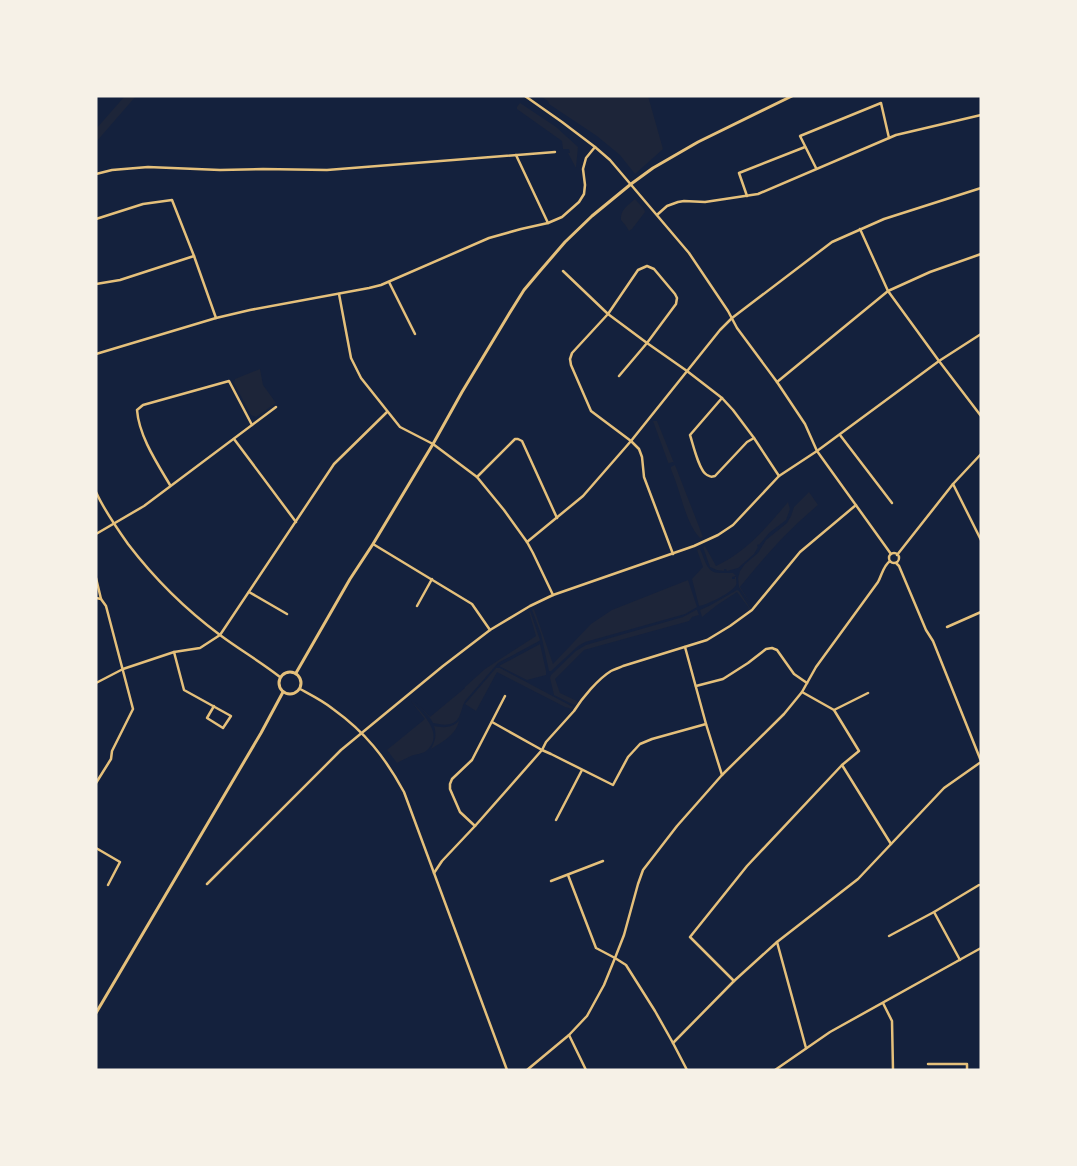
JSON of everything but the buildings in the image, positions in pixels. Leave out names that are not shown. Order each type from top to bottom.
[{"type":"street","points":[[525,96],[595,146],[658,214],[689,253],[737,328],[805,424],[817,451],[891,554]]},
{"type":"street","points":[[296,673],[509,314],[533,279],[565,242],[631,184],[670,157],[782,98],[792,96]]},
{"type":"street","points":[[816,168],[800,136],[881,103],[890,138]]},
{"type":"street","points":[[658,214],[667,206],[678,202],[705,202],[758,194],[896,135],[981,115]]},
{"type":"street","points":[[96,354],[216,318],[369,288],[389,282],[489,238],[548,223],[562,217],[582,199],[585,190],[583,169],[586,158],[595,146]]},
{"type":"street","points":[[747,196],[740,174],[805,147]]},
{"type":"street","points":[[96,174],[112,170],[148,167],[220,170],[327,170],[554,152]]},
{"type":"street","points":[[516,155],[548,223]]},
{"type":"street","points":[[527,542],[583,496],[631,441],[687,370],[732,318],[832,242],[884,218],[981,188]]},
{"type":"street","points":[[96,219],[143,204],[172,200],[216,318]]},
{"type":"street","points":[[860,229],[888,291],[981,416]]},
{"type":"street","points":[[777,382],[888,291],[930,272],[981,254]]},
{"type":"street","points":[[96,284],[120,280],[194,256]]},
{"type":"street","points":[[620,376],[676,304],[677,298],[675,294],[654,269],[647,266],[638,270],[608,314],[572,352],[570,360],[592,410],[639,449],[642,457],[644,477],[674,554]]},
{"type":"street","points":[[563,271],[608,314],[687,370],[722,398],[754,438],[779,476]]},
{"type":"street","points":[[389,282],[415,334]]},
{"type":"street","points":[[339,294],[351,358],[361,378],[400,427],[433,444],[476,477],[504,510],[527,542],[553,596]]},
{"type":"street","points":[[207,884],[341,750],[490,630],[530,606],[553,596],[674,554],[718,535],[733,525],[779,476],[817,451],[939,361],[981,334]]},
{"type":"street","points":[[170,485],[152,454],[137,418],[137,410],[142,405],[229,382],[252,425]]},
{"type":"street","points":[[722,398],[690,435],[702,470],[706,475],[715,476],[747,442],[754,438]]},
{"type":"street","points":[[96,534],[144,506],[276,408]]},
{"type":"street","points":[[96,683],[123,669],[174,652],[200,648],[220,635],[334,464],[387,412]]},
{"type":"street","points":[[840,434],[892,503]]},
{"type":"street","points":[[234,439],[296,522]]},
{"type":"street","points":[[476,477],[515,440],[522,441],[557,518]]},
{"type":"street","points":[[896,562],[899,559],[898,555],[953,484],[981,454]]},
{"type":"street","points":[[953,484],[981,540]]},
{"type":"street","points":[[96,492],[114,524],[143,563],[164,586],[220,635],[280,676]]},
{"type":"street","points":[[434,872],[542,750],[546,742],[578,705],[611,671],[707,640],[752,610],[800,552],[856,505]]},
{"type":"street","points":[[374,544],[472,604],[490,630]]},
{"type":"street","points":[[891,554],[898,555]]},
{"type":"street","points":[[527,1070],[569,1035],[587,1016],[604,984],[624,935],[643,870],[677,826],[722,775],[784,714],[802,692],[816,667],[882,576],[886,564],[890,561],[889,557],[891,554]]},
{"type":"street","points":[[673,1043],[734,980],[777,942],[858,879],[944,788],[981,762],[933,641],[926,630],[899,566],[896,562],[890,561]]},
{"type":"street","points":[[96,578],[101,599],[106,606],[133,709],[96,784]]},
{"type":"street","points":[[417,606],[432,579]]},
{"type":"street","points":[[249,592],[286,614]]},
{"type":"street","points":[[96,598],[101,599]]},
{"type":"street","points":[[947,627],[981,612]]},
{"type":"street","points":[[685,647],[722,775]]},
{"type":"street","points":[[696,686],[723,679],[766,649],[772,648],[777,650],[794,674],[807,683]]},
{"type":"street","points":[[174,652],[184,690],[214,706],[230,716],[223,728],[207,718],[214,706]]},
{"type":"street","points":[[287,672],[296,673],[301,680],[300,688],[292,694],[283,692],[278,685],[280,676],[287,672]]},
{"type":"street","points":[[300,688],[333,709],[362,732],[386,762],[404,792],[507,1070]]},
{"type":"street","points":[[96,1013],[261,733],[283,692]]},
{"type":"street","points":[[734,980],[690,937],[747,866],[842,765],[859,751],[834,710],[802,692]]},
{"type":"street","points":[[834,710],[868,693]]},
{"type":"street","points":[[475,826],[460,812],[450,789],[450,784],[452,779],[472,760],[505,696]]},
{"type":"street","points":[[492,722],[542,750],[613,785],[628,757],[640,744],[706,724]]},
{"type":"street","points":[[842,765],[891,844]]},
{"type":"street","points":[[556,820],[582,770]]},
{"type":"street","points":[[96,848],[120,862],[108,885]]},
{"type":"street","points":[[551,881],[603,861]]},
{"type":"street","points":[[568,875],[596,948],[626,965],[655,1011],[687,1070]]},
{"type":"street","points":[[889,936],[979,885]]},
{"type":"street","points":[[934,912],[960,960]]},
{"type":"street","points":[[777,942],[806,1048]]},
{"type":"street","points":[[775,1070],[830,1032],[981,948]]},
{"type":"street","points":[[883,1003],[892,1021],[893,1070]]},
{"type":"street","points":[[569,1035],[586,1070]]},
{"type":"street","points":[[928,1064],[967,1064],[967,1070]]},
{"type":"shaded area","points":[[125,96],[136,96],[96,142],[96,129]]},
{"type":"shaded area","points":[[540,96],[648,96],[663,149],[635,174],[620,155],[597,136]]},
{"type":"shaded area","points":[[520,103],[556,127],[578,147],[576,168],[568,153],[570,153],[569,149],[563,149],[562,141],[517,109]]},
{"type":"shaded area","points":[[635,199],[645,212],[629,231],[621,220],[621,216],[625,208]]},
{"type":"shaded area","points":[[260,369],[263,385],[276,403],[256,417],[251,415],[234,383],[235,379]]},
{"type":"shaded area","points":[[653,421],[657,421],[674,463],[669,464],[668,462]]},
{"type":"shaded area","points":[[675,465],[703,537],[700,538],[687,515],[671,469]]},
{"type":"shaded area","points":[[809,492],[818,505],[796,524],[740,587],[752,606],[739,587],[738,578],[740,571],[758,553],[766,540],[787,523],[794,507]]},
{"type":"shaded area","points":[[788,502],[790,509],[786,520],[758,544],[754,554],[738,568],[727,571],[724,569],[724,571],[710,567],[703,547],[705,546],[716,566],[737,554],[764,530]]},
{"type":"shaded area","points":[[700,549],[707,565],[712,571],[733,573],[736,576],[732,577],[732,579],[736,577],[736,585],[724,595],[699,606],[692,579],[703,567],[697,550]]},
{"type":"shaded area","points":[[688,580],[697,607],[685,614],[585,642],[549,671],[541,634],[532,610],[534,609],[553,664],[591,624],[612,610]]},
{"type":"shaded area","points":[[737,590],[751,610],[748,609],[737,592],[702,617],[700,610]]},
{"type":"shaded area","points":[[696,610],[699,615],[692,617],[689,621],[584,650],[555,679],[560,693],[577,701],[577,704],[574,705],[554,695],[551,675],[576,651],[586,645],[683,617]]},
{"type":"shaded area","points":[[530,611],[540,640],[498,663],[465,701],[457,720],[451,724],[444,725],[433,723],[415,701],[430,717],[485,669],[536,636]]},
{"type":"shaded area","points":[[540,644],[546,675],[527,680],[499,666]]},
{"type":"shaded area","points":[[496,668],[500,668],[573,707],[572,709],[497,672],[476,711],[465,704]]},
{"type":"shaded area","points":[[411,701],[430,724],[434,738],[432,745],[426,751],[397,763],[387,750],[425,719]]},
{"type":"shaded area","points":[[459,721],[452,734],[431,749],[435,738],[434,726],[447,727]]}]
